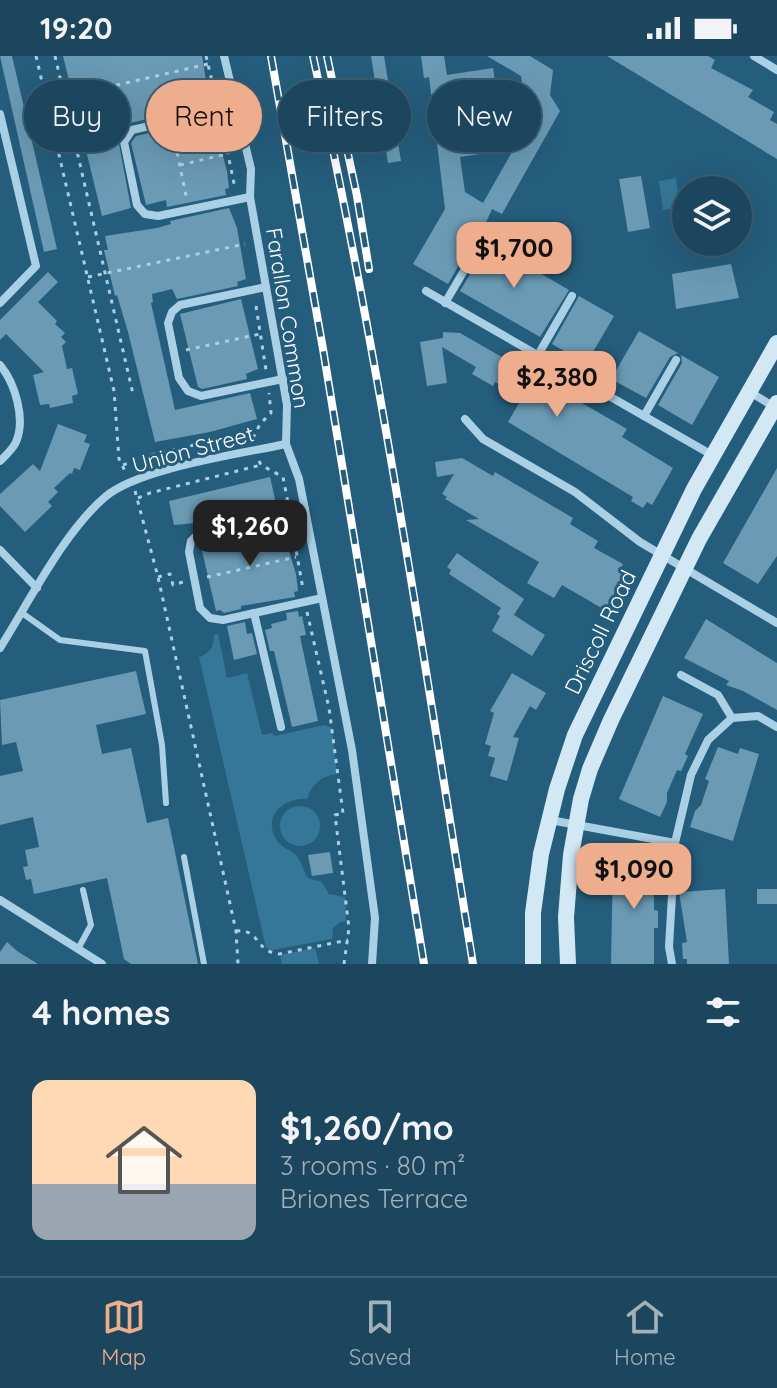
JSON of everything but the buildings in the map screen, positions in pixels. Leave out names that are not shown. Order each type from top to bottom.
[{"type":"street","name":"Farallon Common","points":[[224,56],[230,80]]},
{"type":"street","points":[[754,56],[777,70]]},
{"type":"street","points":[[0,114],[36,266],[0,303]]},
{"type":"street","points":[[146,127],[132,130],[124,142],[137,205],[145,214],[158,216],[250,197]]},
{"type":"street","name":"Farallon Common","points":[[247,152],[251,169],[250,197],[287,405],[286,444],[299,479],[352,750],[375,918],[372,964]]},
{"type":"street","points":[[445,303],[479,245]]},
{"type":"street","points":[[266,287],[180,305],[172,312],[168,323],[179,378],[188,391],[201,396],[283,379]]},
{"type":"street","points":[[426,291],[712,455]]},
{"type":"street","points":[[538,355],[572,296]]},
{"type":"street","name":"Driscoll Road","points":[[533,964],[534,902],[549,820],[575,735],[712,455],[777,343]]},
{"type":"street","points":[[644,416],[676,360]]},
{"type":"street","points":[[0,365],[11,378],[21,427],[15,445],[0,461]]},
{"type":"street","points":[[568,964],[566,917],[581,799],[600,743],[684,569],[776,406],[749,392]]},
{"type":"street","points":[[465,419],[483,439],[575,492],[640,542],[777,623]]},
{"type":"street","name":"Union Street","points":[[0,648],[75,530],[106,496],[131,482],[163,471],[286,444]]},
{"type":"street","points":[[305,509],[199,533],[191,541],[189,552],[200,608],[210,618],[223,620],[322,598]]},
{"type":"street","points":[[0,550],[37,588]]},
{"type":"street","points":[[254,613],[281,727]]},
{"type":"street","points":[[681,675],[718,695],[732,718]]},
{"type":"street","points":[[672,964],[669,947],[675,843],[691,775],[708,740],[732,718],[758,716],[777,727]]},
{"type":"street","points":[[549,820],[675,843]]},
{"type":"street","points":[[0,900],[102,964]]},
{"type":"lane","points":[[22,613],[60,640],[145,651],[162,745],[166,803]]},
{"type":"lane","points":[[184,857],[204,964]]},
{"type":"lane","points":[[78,949],[91,925],[83,890]]},
{"type":"path","points":[[36,56],[42,80]]},
{"type":"path","points":[[55,56],[60,80]]},
{"type":"path","points":[[130,82],[208,64]]},
{"type":"path","points":[[59,152],[114,391],[119,459],[138,498],[158,577],[236,931],[238,964]]},
{"type":"path","points":[[77,152],[133,394]]},
{"type":"path","points":[[177,152],[190,210]]},
{"type":"path","points":[[180,165],[228,154]]},
{"type":"path","points":[[88,277],[245,244]]},
{"type":"path","points":[[174,353],[260,334]]},
{"type":"path","points":[[122,466],[155,454],[255,433]]},
{"type":"path","points":[[138,498],[261,465]]},
{"type":"path","points":[[158,577],[170,574],[173,585],[296,557]]},
{"type":"path","points":[[344,964],[348,940],[347,897],[335,815],[361,811]]},
{"type":"path","points":[[236,931],[247,930],[255,934],[259,945],[268,953],[279,954],[348,940]]},
{"type":"shaded area","points":[[672,179],[672,208],[663,210],[659,181]]},
{"type":"shaded area","points":[[218,634],[227,678],[247,673],[262,735],[272,733],[275,736],[324,725],[332,728],[337,774],[318,782],[307,799],[291,801],[278,810],[272,831],[280,844],[296,855],[308,878],[322,882],[329,894],[345,897],[346,921],[333,928],[332,939],[273,950],[266,948],[199,657],[211,649],[214,635]]},
{"type":"shaded area","points":[[300,806],[314,812],[320,826],[314,840],[300,846],[286,840],[280,826],[286,812]]},
{"type":"shaded area","points":[[315,948],[319,964],[282,964],[280,955]]},
{"type":"railway","points":[[271,56],[323,349],[424,964]]},
{"type":"railway","points":[[313,56],[380,395],[473,964]]},
{"type":"railway","points":[[327,56],[369,269]]}]
